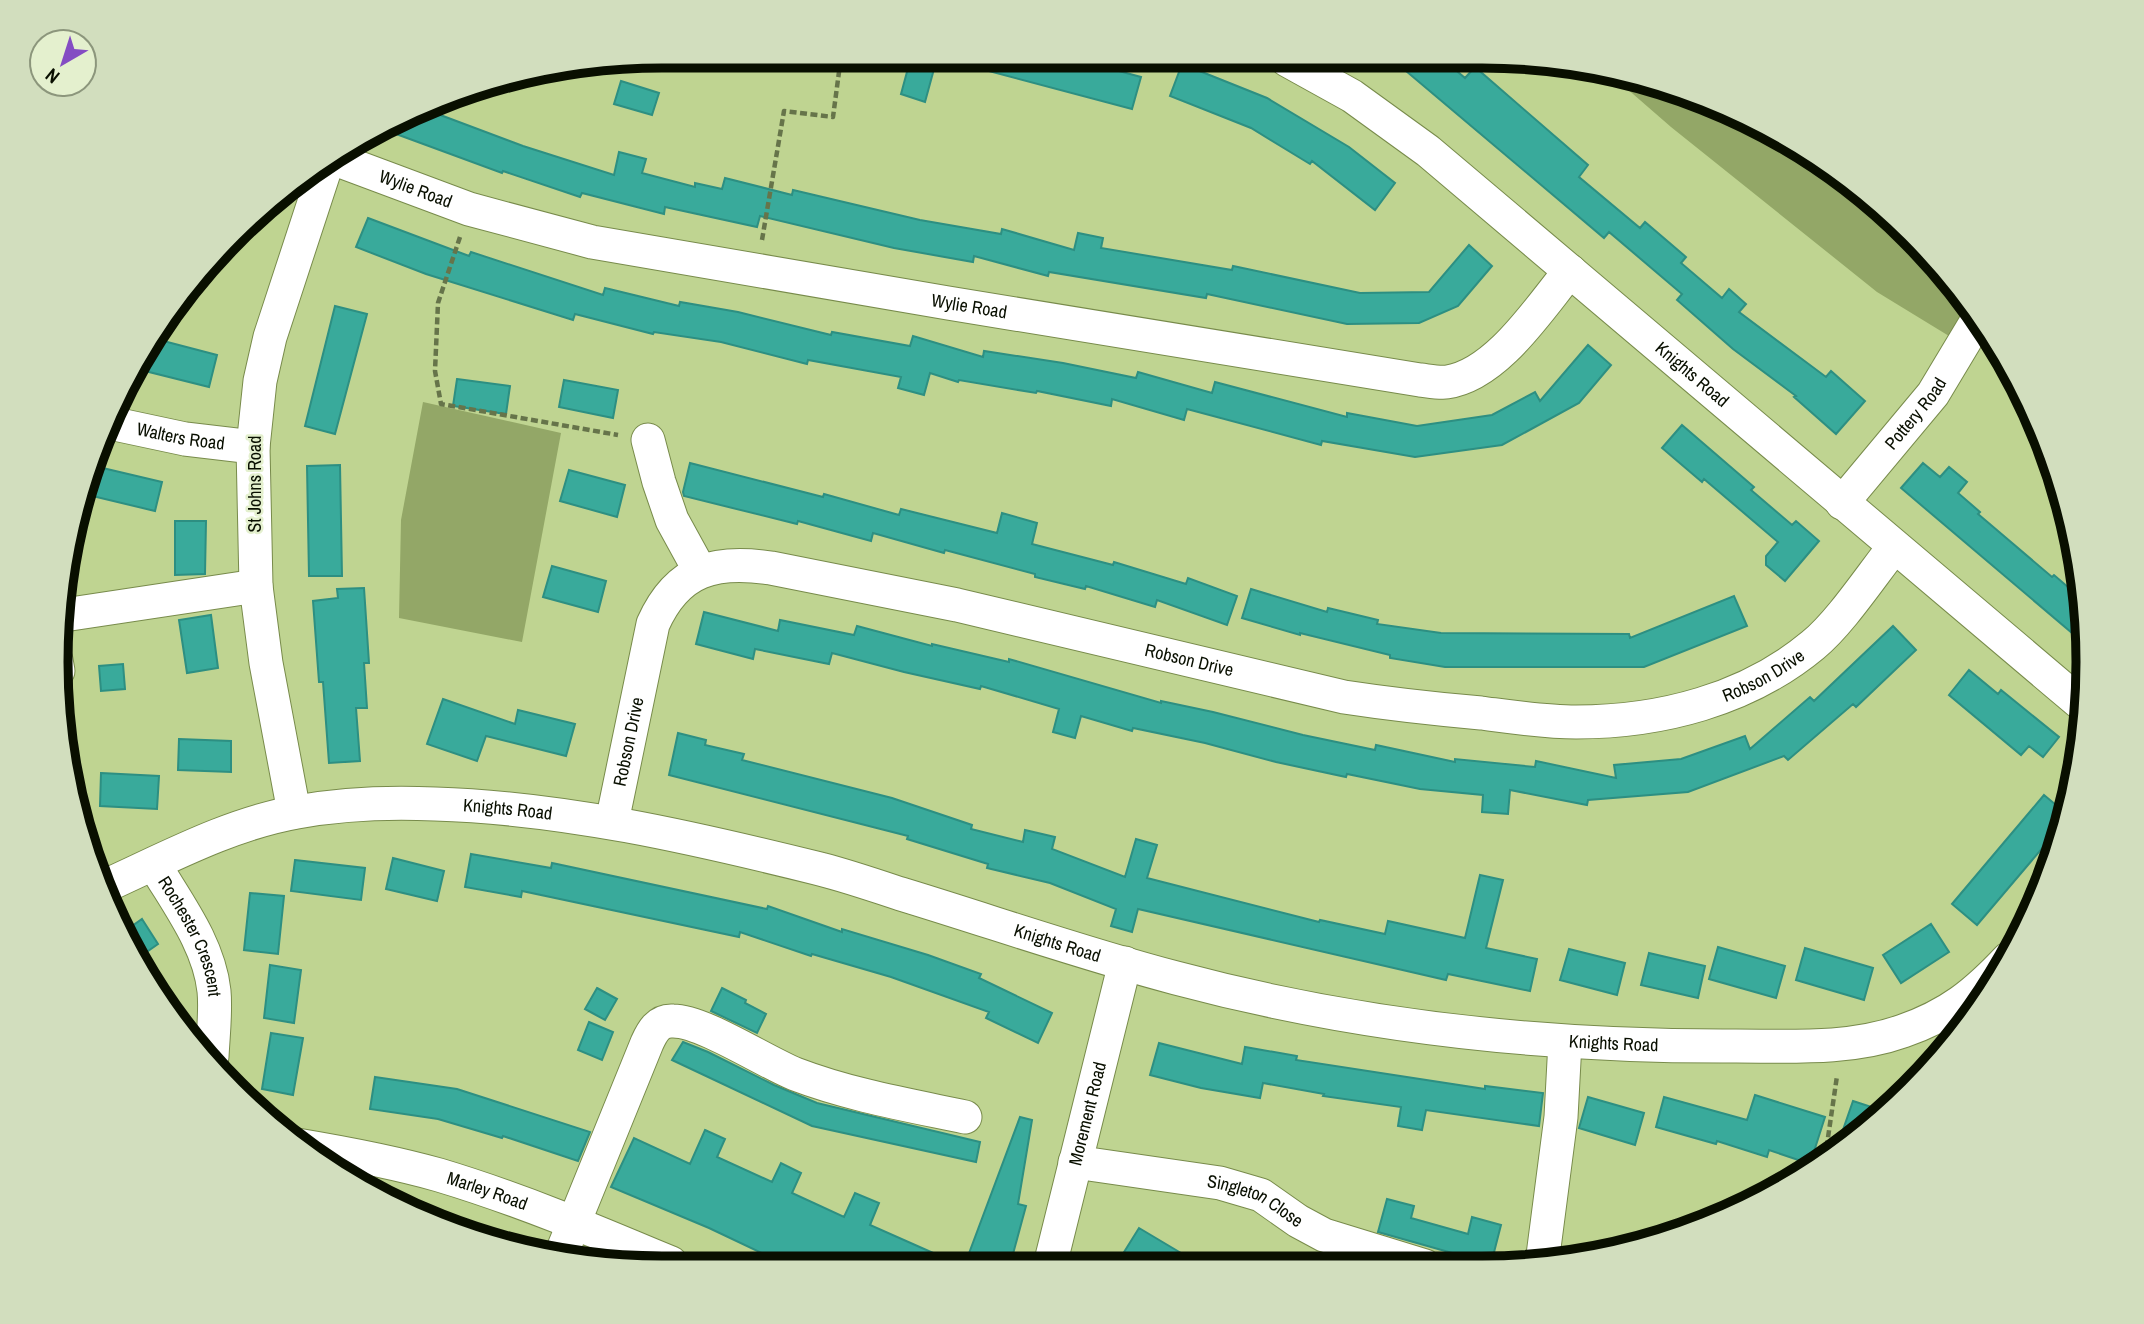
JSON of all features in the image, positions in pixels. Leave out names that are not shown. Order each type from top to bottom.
[{"type":"street","name":"Knights Road","points":[[1301,68],[1352,96],[1428,151],[2074,698]]},
{"type":"street","name":"Wylie Road","points":[[342,162],[469,209],[592,242],[1420,380],[1446,382],[1469,376],[1484,368],[1570,271]]},
{"type":"street","name":"St Johns Road","points":[[294,812],[266,663],[256,586],[253,447],[260,381],[270,337],[323,175]]},
{"type":"street","name":"Pottery Road","points":[[1842,503],[1933,394],[1973,327]]},
{"type":"street","name":"Walters Road","points":[[118,425],[185,439],[253,447]]},
{"type":"street","points":[[648,440],[673,520],[700,571]]},
{"type":"street","name":"Robson Drive","points":[[612,822],[653,624],[659,610],[682,583],[700,571],[729,564],[771,568],[957,605],[1345,697],[1392,705],[1574,722],[1626,720],[1682,710],[1736,692],[1786,666],[1815,644],[1830,628],[1894,547]]},
{"type":"street","points":[[71,614],[256,586]]},
{"type":"street","name":"Knights Road","points":[[111,883],[240,828],[294,812],[428,803],[528,809],[612,822],[820,869],[1177,979],[1346,1015],[1407,1025],[1565,1042],[1801,1047],[1869,1040],[1901,1032],[1970,1000]]},
{"type":"street","name":"Rochester Crescent","points":[[154,864],[195,932],[206,962],[214,990],[212,1049]]},
{"type":"street","name":"Morement Road","points":[[1053,1256],[1125,963]]},
{"type":"street","points":[[564,1247],[653,1030],[663,1022],[691,1024],[792,1073],[838,1090],[965,1117]]},
{"type":"street","points":[[1543,1252],[1561,1116],[1565,1042]]},
{"type":"street","name":"Marley Road","points":[[325,1151],[436,1174],[484,1189],[653,1256]]},
{"type":"street","name":"Singleton Close","points":[[1075,1162],[1220,1183],[1261,1195],[1298,1221],[1324,1235],[1392,1256]]},
{"type":"path","points":[[757,271],[784,111],[833,117],[840,68]]},
{"type":"path","points":[[469,209],[438,303],[435,371],[441,404],[648,440]]},
{"type":"path","points":[[1827,1145],[1839,1043]]},
{"type":"green space","points":[[1623,85],[1673,100],[1745,129],[1812,168],[1843,191],[1902,242],[1962,313],[1949,336],[1877,292]]},
{"type":"green space","points":[[423,402],[561,433],[522,642],[399,618],[401,520]]},
{"type":"building","points":[[908,68],[934,68],[925,102],[901,94]]},
{"type":"building","points":[[978,68],[1108,68],[1141,77],[1132,109]]},
{"type":"building","points":[[1180,68],[1192,68],[1267,98],[1349,147],[1395,183],[1375,210],[1312,161],[1310,164],[1251,128],[1170,96]]},
{"type":"building","points":[[1402,68],[1453,68],[1465,78],[1476,68],[1588,165],[1579,177],[1640,228],[1645,222],[1686,257],[1681,263],[1722,298],[1729,289],[1746,304],[1739,312],[1826,377],[1831,371],[1865,401],[1836,434],[1794,397],[1796,396],[1733,349],[1677,300],[1682,294],[1609,232],[1604,238]]},
{"type":"building","points":[[621,81],[659,93],[652,115],[614,104]]},
{"type":"building","points":[[435,113],[523,146],[614,175],[619,152],[646,159],[642,173],[695,187],[695,183],[722,189],[725,178],[792,195],[793,190],[920,220],[1001,234],[1002,229],[1074,250],[1078,233],[1103,238],[1101,248],[1232,270],[1233,266],[1360,293],[1429,292],[1469,245],[1492,266],[1458,306],[1419,323],[1347,324],[1207,294],[1206,298],[1049,272],[1048,276],[974,256],[973,262],[894,248],[760,216],[757,227],[665,207],[664,214],[582,193],[580,197],[503,171],[502,173],[392,133]]},
{"type":"building","points":[[368,218],[469,256],[471,252],[603,295],[605,288],[679,306],[680,302],[738,312],[831,335],[832,332],[910,346],[913,336],[983,357],[984,351],[1136,378],[1138,372],[1212,393],[1215,382],[1347,417],[1347,413],[1417,426],[1492,415],[1535,392],[1540,401],[1588,345],[1611,365],[1579,403],[1502,445],[1415,457],[1322,441],[1321,445],[1187,409],[1184,420],[1112,399],[1111,406],[1037,391],[1036,393],[959,380],[958,382],[930,373],[924,395],[898,388],[901,377],[808,360],[807,364],[721,342],[654,332],[653,334],[575,314],[573,320],[426,274],[356,247]]},
{"type":"building","points":[[335,306],[367,314],[335,434],[305,426]]},
{"type":"building","points":[[163,341],[217,355],[209,387],[145,371]]},
{"type":"building","points":[[457,379],[510,386],[506,414],[453,406]]},
{"type":"building","points":[[564,380],[618,390],[613,418],[559,407]]},
{"type":"building","points":[[1682,425],[1754,487],[1751,490],[1792,525],[1796,521],[1819,541],[1785,581],[1766,565],[1766,556],[1778,542],[1704,479],[1702,482],[1662,448]]},
{"type":"building","points":[[690,463],[823,497],[824,494],[899,515],[901,509],[997,533],[1002,513],[1037,523],[1032,544],[1113,565],[1114,562],[1186,584],[1188,578],[1237,596],[1227,625],[1157,600],[1155,607],[1086,586],[1085,589],[1035,577],[1035,574],[873,533],[871,541],[798,521],[797,524],[684,496]]},
{"type":"building","points":[[1923,463],[1940,477],[1949,467],[1967,482],[1958,493],[1980,512],[1978,514],[2052,577],[2054,575],[2071,590],[2075,635],[1901,488]]},
{"type":"building","points":[[340,465],[342,576],[309,576],[307,466]]},
{"type":"building","points":[[101,468],[162,482],[155,511],[92,496]]},
{"type":"building","points":[[569,470],[625,485],[617,517],[560,501]]},
{"type":"building","points":[[175,521],[206,521],[205,574],[175,575]]},
{"type":"building","points":[[552,566],[606,581],[598,612],[543,597]]},
{"type":"building","points":[[364,588],[369,663],[364,663],[367,708],[356,708],[360,761],[329,763],[313,601],[338,598],[337,589]]},
{"type":"building","points":[[1251,589],[1327,612],[1328,608],[1378,620],[1377,624],[1441,633],[1629,634],[1630,638],[1734,596],[1747,626],[1644,667],[1445,667],[1390,658],[1390,655],[1300,635],[1242,618]]},
{"type":"building","points":[[704,612],[778,631],[780,620],[854,635],[857,626],[932,646],[1009,662],[1009,659],[1161,703],[1213,712],[1375,750],[1376,745],[1455,762],[1455,759],[1535,767],[1536,761],[1616,778],[1614,765],[1681,759],[1745,736],[1750,749],[1810,697],[1814,701],[1893,626],[1916,650],[1856,707],[1853,704],[1788,760],[1784,756],[1688,792],[1588,800],[1587,805],[1510,790],[1508,814],[1482,812],[1483,795],[1420,789],[1347,774],[1346,777],[1205,743],[1133,728],[1132,731],[1081,716],[1075,738],[1053,732],[1059,709],[981,686],[980,689],[832,653],[829,664],[755,649],[753,659],[696,644]]},
{"type":"building","points":[[211,615],[218,668],[187,673],[179,620]]},
{"type":"building","points":[[123,664],[125,689],[101,691],[99,666]]},
{"type":"building","points":[[1969,670],[1998,694],[2001,690],[2059,737],[2043,757],[2029,746],[2021,755],[1949,695]]},
{"type":"building","points":[[443,699],[515,724],[518,710],[575,724],[566,756],[486,736],[477,761],[427,744]]},
{"type":"building","points":[[678,733],[706,740],[705,745],[744,754],[742,760],[892,798],[972,825],[971,829],[1023,842],[1025,830],[1055,837],[1052,849],[1125,877],[1136,839],[1157,845],[1147,878],[1319,922],[1320,920],[1385,934],[1388,921],[1465,938],[1480,875],[1503,880],[1486,948],[1537,959],[1530,991],[1448,974],[1446,980],[1138,909],[1132,932],[1111,926],[1116,909],[1050,883],[987,868],[988,864],[907,839],[908,836],[669,775]]},
{"type":"building","points":[[179,739],[231,741],[231,772],[178,770]]},
{"type":"building","points":[[101,773],[159,776],[157,809],[100,806]]},
{"type":"building","points":[[2044,795],[2058,807],[2048,842],[1977,925],[1952,904]]},
{"type":"building","points":[[471,854],[551,868],[552,863],[767,909],[768,906],[842,932],[842,929],[981,974],[979,978],[1052,1013],[1038,1043],[986,1018],[989,1012],[891,977],[812,954],[811,956],[740,932],[739,937],[522,891],[521,897],[465,887]]},
{"type":"building","points":[[393,858],[444,871],[437,901],[386,889]]},
{"type":"building","points":[[295,860],[365,868],[361,900],[291,891]]},
{"type":"building","points":[[250,893],[284,896],[278,954],[244,950]]},
{"type":"building","points":[[142,919],[158,944],[145,953],[130,927]]},
{"type":"building","points":[[1931,924],[1949,952],[1901,983],[1883,955]]},
{"type":"building","points":[[1718,947],[1785,966],[1776,998],[1709,979]]},
{"type":"building","points":[[1805,948],[1873,968],[1864,1000],[1796,980]]},
{"type":"building","points":[[1569,949],[1625,963],[1617,995],[1560,980]]},
{"type":"building","points":[[1649,953],[1705,966],[1698,998],[1641,985]]},
{"type":"building","points":[[270,965],[301,970],[294,1023],[264,1018]]},
{"type":"building","points":[[597,988],[617,999],[605,1020],[585,1009]]},
{"type":"building","points":[[722,988],[766,1014],[757,1033],[711,1011]]},
{"type":"building","points":[[589,1022],[613,1032],[602,1060],[578,1050]]},
{"type":"building","points":[[271,1033],[303,1038],[293,1095],[262,1089]]},
{"type":"building","points":[[683,1042],[817,1103],[980,1142],[976,1162],[812,1126],[672,1060]]},
{"type":"building","points":[[1159,1043],[1242,1064],[1245,1047],[1297,1056],[1296,1060],[1485,1089],[1485,1086],[1543,1093],[1539,1126],[1426,1110],[1422,1130],[1398,1126],[1401,1107],[1323,1096],[1324,1094],[1263,1083],[1260,1098],[1201,1088],[1150,1075]]},
{"type":"building","points":[[375,1077],[457,1089],[590,1132],[578,1161],[503,1136],[502,1138],[438,1119],[370,1109]]},
{"type":"building","points":[[1755,1095],[1825,1117],[1813,1155],[1803,1162],[1769,1150],[1767,1157],[1717,1141],[1716,1144],[1656,1127],[1664,1097],[1747,1120]]},
{"type":"building","points":[[1588,1097],[1644,1113],[1635,1145],[1579,1128]]},
{"type":"building","points":[[1853,1101],[1873,1108],[1843,1133]]},
{"type":"building","points":[[1020,1117],[1032,1120],[1018,1204],[1026,1206],[1012,1256],[968,1256]]},
{"type":"building","points":[[705,1130],[725,1139],[717,1157],[772,1182],[781,1163],[801,1173],[792,1193],[844,1217],[855,1193],[879,1203],[870,1225],[940,1256],[768,1256],[611,1187],[634,1138],[690,1164]]},
{"type":"building","points":[[1387,1199],[1414,1206],[1411,1218],[1468,1234],[1472,1217],[1501,1225],[1493,1255],[1463,1256],[1378,1232]]},
{"type":"building","points":[[1139,1228],[1186,1256],[1122,1256]]}]
